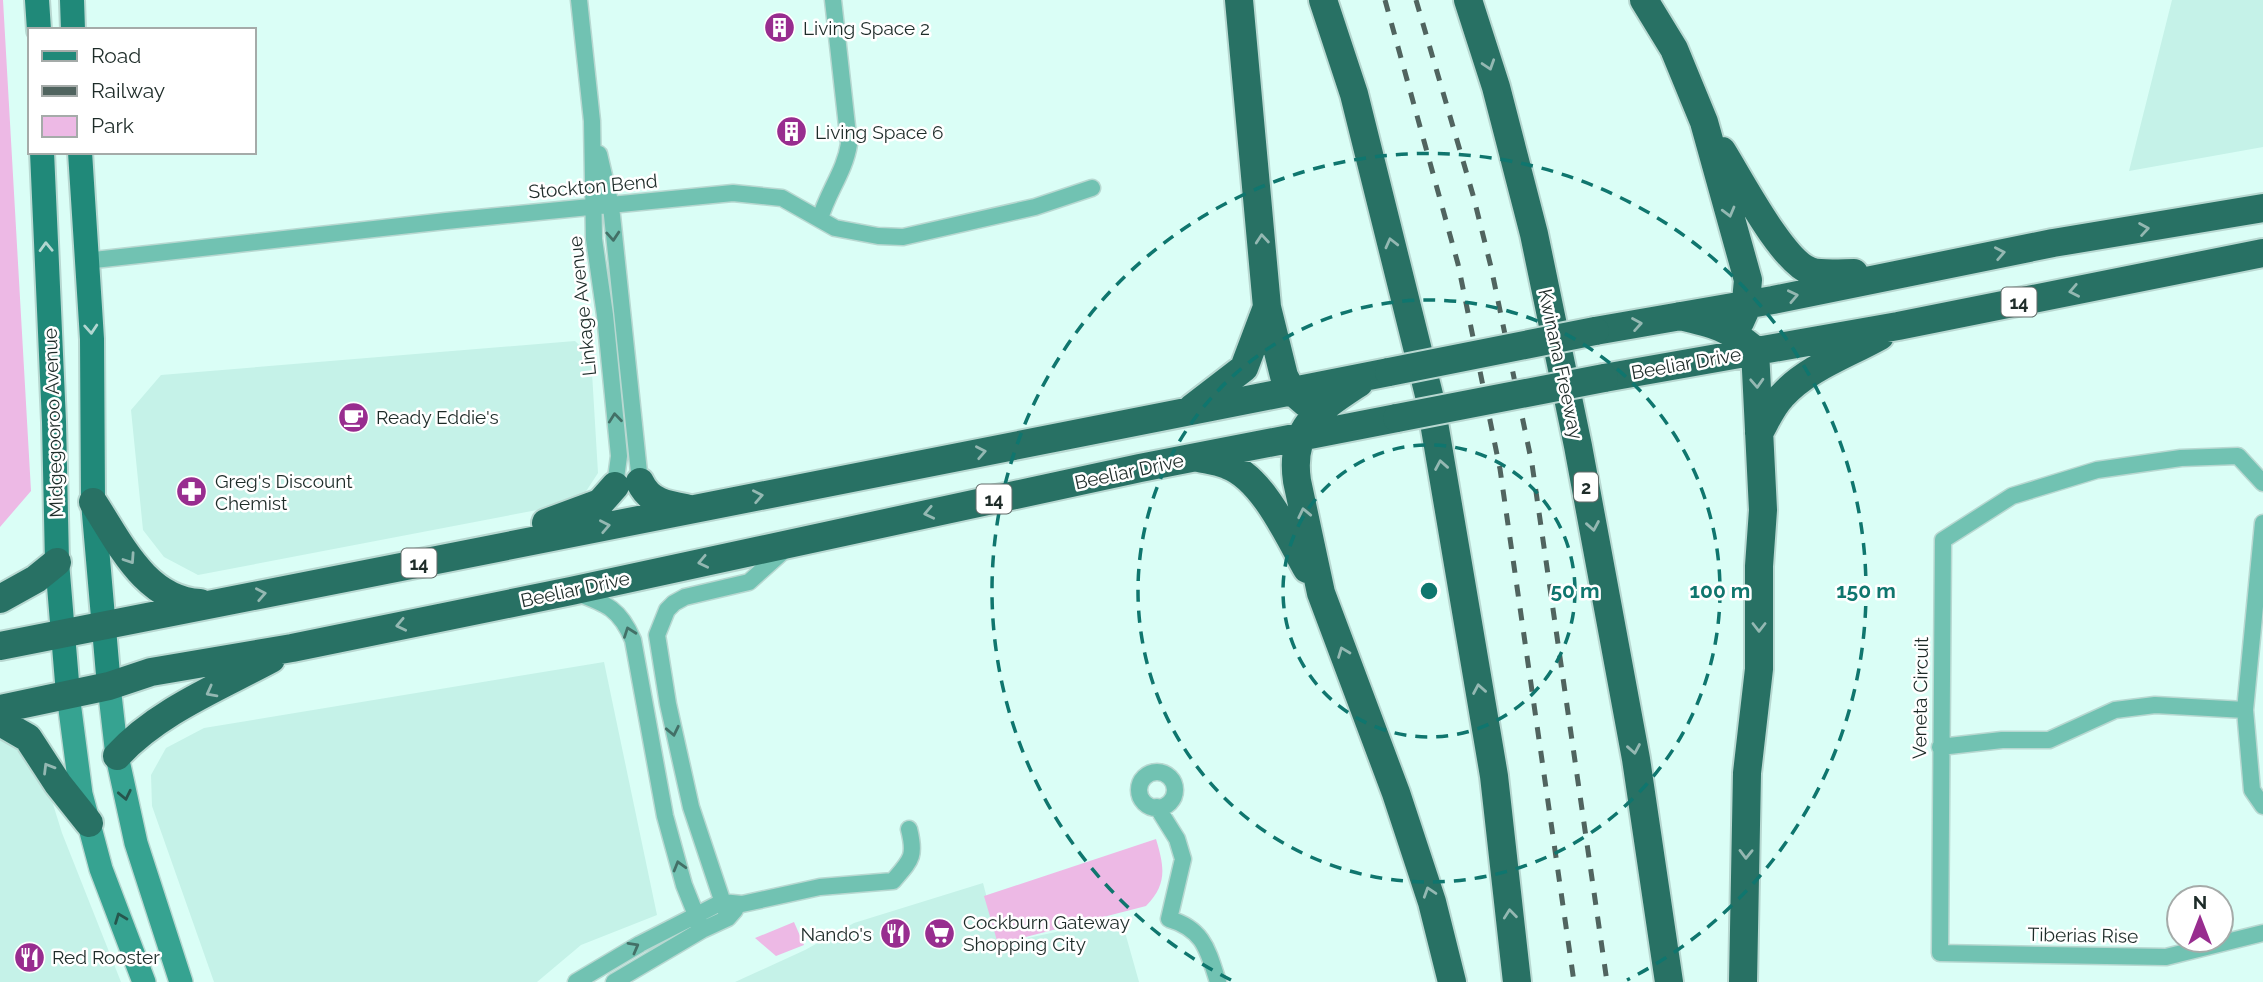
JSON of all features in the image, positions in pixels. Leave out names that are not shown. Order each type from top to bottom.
[{"type":"highway","points":[[1239,0],[1267,307],[1284,376],[1292,391],[1319,410],[1341,416],[1388,419]]},
{"type":"highway","points":[[1323,0],[1354,94],[1430,399],[1494,776],[1517,982]]},
{"type":"highway","name":"Kwinana Freeway","points":[[1468,0],[1496,87],[1534,234],[1578,446],[1636,759],[1669,982]]},
{"type":"highway","points":[[1644,0],[1674,49],[1704,122],[1748,280],[1746,305],[1738,326],[1723,342],[1680,363]]},
{"type":"highway","points":[[1704,122],[1789,254],[1810,271],[1892,275]]},
{"type":"highway","name":"14","points":[[0,646],[1595,331],[1746,305],[2053,243],[2263,208]]},
{"type":"highway","name":"Beeliar Drive","points":[[0,709],[109,686],[151,672],[292,648],[571,591],[1140,468],[1680,363],[1898,326],[2263,253]]},
{"type":"highway","points":[[1187,412],[1244,368],[1267,307]]},
{"type":"highway","points":[[1680,316],[1733,331],[1755,350],[1763,510],[1759,566],[1759,669],[1747,773],[1744,982]]},
{"type":"highway","points":[[1759,433],[1782,396],[1795,384],[1820,367],[1898,326]]},
{"type":"highway","points":[[1379,374],[1319,410],[1301,437],[1295,467],[1321,593],[1396,793],[1432,902],[1452,982]]},
{"type":"highway","points":[[1195,457],[1228,465],[1248,477],[1273,510],[1321,593]]},
{"type":"highway","points":[[478,551],[590,508],[627,484],[664,504],[691,509]]},
{"type":"highway","points":[[93,502],[143,576],[169,595],[184,602],[212,603]]},
{"type":"highway","points":[[0,599],[36,579],[57,562]]},
{"type":"highway","points":[[117,756],[132,739],[156,722],[292,648]]},
{"type":"highway","points":[[0,722],[28,738],[58,784],[89,823]]},
{"type":"main road","points":[[37,0],[39,28]]},
{"type":"main road","points":[[72,0],[73,28]]},
{"type":"main road","name":"Midgegooroo Avenue","points":[[42,154],[54,422],[57,562],[68,694]]},
{"type":"main road","name":"Midgegooroo Avenue","points":[[80,154],[92,339],[93,502],[109,686]]},
{"type":"street","name":"Linkage Avenue","points":[[579,0],[592,121],[595,248],[605,314],[618,456],[627,484]]},
{"type":"street","points":[[820,219],[824,203],[845,161],[849,144],[833,0]]},
{"type":"street","name":"Linkage Avenue","points":[[592,121],[611,206],[627,484]]},
{"type":"street","name":"Stockton Bend","points":[[85,261],[446,220],[733,193],[782,198],[835,228],[878,236],[904,237],[1035,207],[1091,188]]},
{"type":"street","name":"Veneta Circuit","points":[[1940,953],[1943,540],[2011,496],[2096,470],[2182,458],[2238,456],[2263,483]]},
{"type":"street","points":[[2263,523],[2245,710],[2252,790],[2263,806]]},
{"type":"street","points":[[725,910],[691,807],[668,704],[657,635],[663,617],[674,603],[685,597],[749,582],[794,542]]},
{"type":"street","points":[[571,591],[613,609],[625,621],[633,640],[665,816],[684,885],[699,922]]},
{"type":"street","points":[[109,686],[117,756],[136,843],[181,982]]},
{"type":"street","points":[[68,694],[80,794],[102,870],[144,982]]},
{"type":"street","points":[[1940,747],[2002,740],[2049,740],[2115,710],[2155,705],[2245,710]]},
{"type":"street","points":[[1164,804],[1183,859],[1169,919],[1188,926],[1198,935],[1209,955],[1218,982]]},
{"type":"street","points":[[576,982],[640,944],[742,904],[820,887],[893,881],[913,853],[909,829]]},
{"type":"street","points":[[614,982],[699,922]]},
{"type":"street","name":"Tiberias Rise","points":[[1940,953],[2166,957],[2263,933]]},
{"type":"shaded area","points":[[2172,0],[2263,0],[2263,147],[2129,171]]},
{"type":"shaded area","points":[[575,341],[591,356],[598,473],[579,502],[198,575],[164,557],[143,530],[131,410],[161,375]]},
{"type":"shaded area","points":[[604,662],[657,915],[581,945],[537,982],[214,982],[152,806],[151,775],[166,748],[204,728]]},
{"type":"shaded area","points":[[0,735],[29,753],[48,788],[62,833],[121,982],[0,982]]},
{"type":"shaded area","points":[[983,883],[999,944],[1121,918],[1139,982],[735,982],[805,950],[854,923]]},
{"type":"green space","points":[[0,0],[3,0],[31,491],[0,527]]},
{"type":"green space","points":[[1156,839],[1162,866],[1161,882],[1146,906],[998,944],[984,896]]},
{"type":"green space","points":[[794,922],[804,945],[776,956],[755,938]]},
{"type":"railway","points":[[1385,0],[1458,264],[1500,469],[1574,982]]},
{"type":"railway","points":[[1416,0],[1473,195],[1491,267],[1532,464],[1607,982]]},
{"type":"place","name":"Living Space 2","points":[[780,28]]},
{"type":"place","name":"Living Space 6","points":[[792,132]]},
{"type":"place","name":"Ready Eddie's","points":[[353,417]]},
{"type":"place","name":"Greg's Discount Chemist","points":[[192,492]]},
{"type":"place","name":"Cockburn Gateway Shopping City","points":[[940,933]]},
{"type":"place","name":"Nando's","points":[[895,934]]},
{"type":"place","name":"Red Rooster","points":[[29,957]]}]
